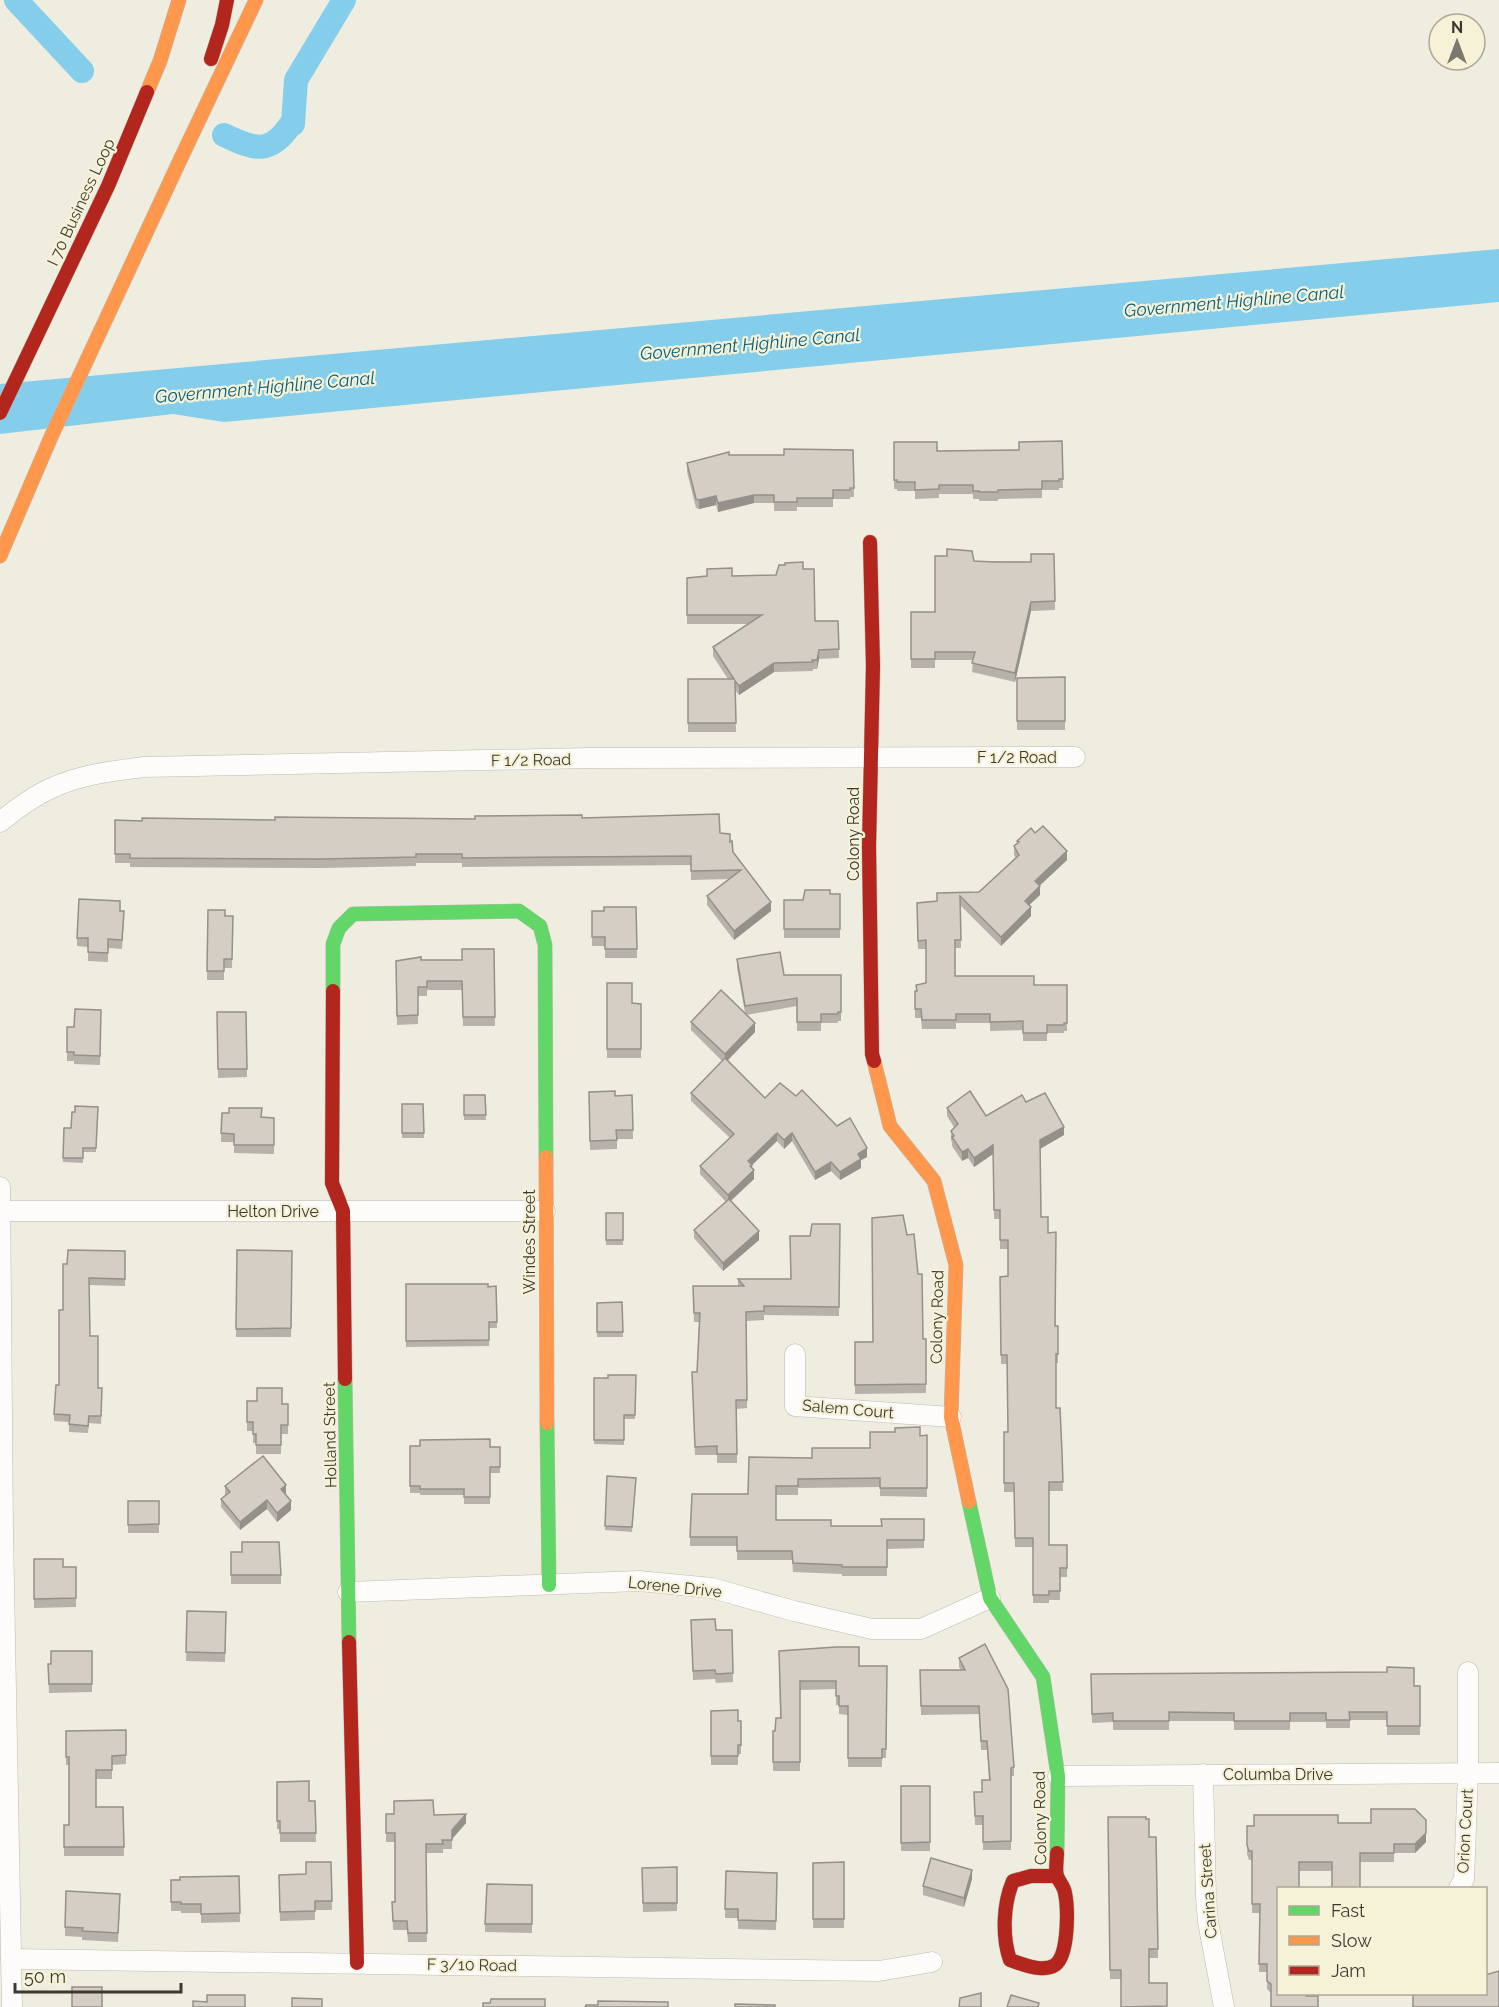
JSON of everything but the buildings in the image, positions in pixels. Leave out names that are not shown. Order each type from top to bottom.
[{"type":"main road","name":"I 70 Business Loop","points":[[0,412],[108,186],[160,61],[179,0]]},
{"type":"main road","points":[[181,158],[222,25],[227,0]]},
{"type":"main road","points":[[0,556],[51,437],[256,0]]},
{"type":"main road","name":"Colony Road","points":[[870,542],[873,666],[868,846],[872,1054],[890,1126],[934,1181],[956,1265],[951,1417],[990,1598],[1043,1677],[1058,1776],[1057,1876],[1065,1890],[1065,1949],[1061,1960],[1054,1966],[1023,1965],[1010,1960],[1005,1946],[1007,1896],[1013,1881],[1031,1876],[1057,1876]]},
{"type":"main road","name":"Holland Street","points":[[357,1964],[348,1592],[343,1211],[332,1183],[333,944],[339,928],[352,914],[519,911]]},
{"type":"main road","name":"Windes Street","points":[[519,911],[540,926],[546,945],[545,1211],[549,1585]]},
{"type":"street","name":"F 1/2 Road","points":[[0,822],[53,787],[91,775],[144,766],[590,758],[1075,757]]},
{"type":"street","points":[[0,1187],[3,1543],[12,2007]]},
{"type":"street","name":"Helton Drive","points":[[1,1211],[545,1211]]},
{"type":"street","name":"Salem Court","points":[[795,1354],[795,1406],[951,1417]]},
{"type":"street","name":"Lorene Drive","points":[[348,1592],[639,1581],[712,1588],[794,1611],[872,1629],[921,1629],[990,1598]]},
{"type":"street","name":"Orion Court","points":[[1460,1887],[1464,1879],[1468,1773],[1468,1672]]},
{"type":"street","name":"Columba Drive","points":[[1058,1776],[1499,1773]]},
{"type":"street","name":"Carina Street","points":[[1203,1774],[1208,1922],[1224,2007]]},
{"type":"street","name":"F 3/10 Road","points":[[11,1959],[879,1971],[932,1962]]},
{"type":"water","name":"Government Highline Canal","points":[[1499,249],[1499,302],[224,422],[173,414],[0,434],[0,384]]},
{"type":"waterway","points":[[16,0],[82,71]]},
{"type":"waterway","points":[[224,135],[245,144],[261,147],[276,141],[293,124],[296,80],[344,0]]},
{"type":"traffic: fast","points":[[333,991],[333,944],[339,928],[353,914],[519,911],[540,926],[545,945],[546,1157]]},
{"type":"traffic: fast","points":[[345,1379],[349,1642]]},
{"type":"traffic: fast","points":[[547,1423],[549,1585]]},
{"type":"traffic: fast","points":[[969,1502],[990,1598],[1043,1677],[1058,1776],[1057,1853]]},
{"type":"traffic: slow","points":[[147,92],[160,61],[179,0]]},
{"type":"traffic: slow","points":[[181,158],[256,0]]},
{"type":"traffic: slow","points":[[0,556],[51,437],[181,158]]},
{"type":"traffic: slow","points":[[874,1061],[890,1126],[934,1181],[956,1265],[951,1417],[969,1502]]},
{"type":"traffic: slow","points":[[546,1157],[547,1423]]},
{"type":"traffic: jam","points":[[211,59],[227,0]]},
{"type":"traffic: jam","points":[[0,413],[108,186],[147,92]]},
{"type":"traffic: jam","points":[[870,542],[873,666],[869,846],[872,1054],[874,1061]]},
{"type":"traffic: jam","points":[[333,991],[332,1183],[343,1211],[345,1379]]},
{"type":"traffic: jam","points":[[349,1642],[357,1963]]},
{"type":"traffic: jam","points":[[1057,1853],[1056,1874],[1058,1878],[1064,1891],[1067,1909],[1065,1942],[1060,1960],[1055,1965],[1045,1968],[1032,1967],[1010,1960],[1007,1951],[1005,1920],[1007,1900],[1013,1881],[1031,1876],[1057,1876]]}]
